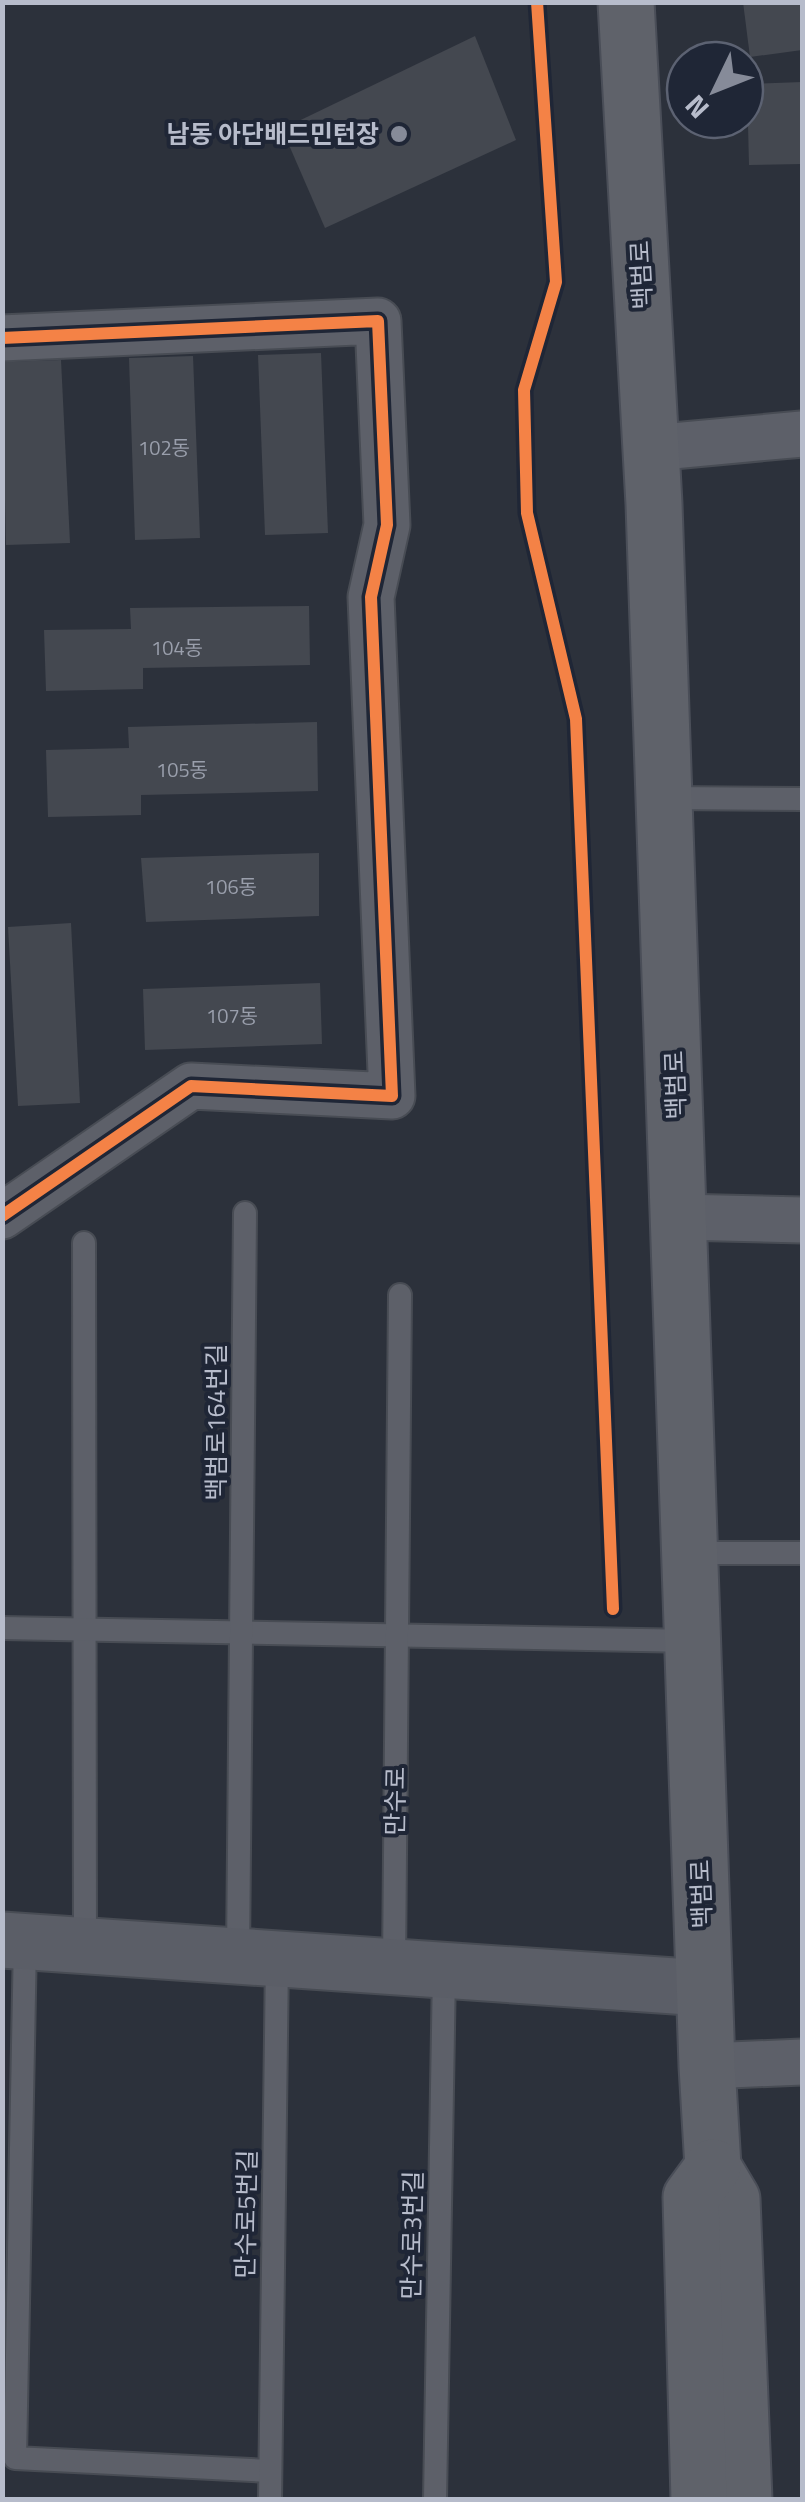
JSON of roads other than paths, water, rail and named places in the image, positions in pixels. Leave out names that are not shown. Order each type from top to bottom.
[{"type":"main road","name":"백범로","points":[[626,2],[666,798],[707,2066],[713,2167],[732,2199],[744,2500]]},
{"type":"main road","points":[[699,2500],[691,2197],[713,2167]]},
{"type":"street","points":[[2,338],[378,321],[387,525],[371,597],[392,1096],[191,1086],[2,1216]]},
{"type":"street","points":[[651,448],[802,434]]},
{"type":"street","points":[[680,1217],[802,1220]]},
{"type":"street","points":[[14,1940],[704,1988]]},
{"type":"street","points":[[707,2066],[802,2062]]},
{"type":"lane","points":[[666,798],[802,798]]},
{"type":"lane","name":"백범로164번길","points":[[242,1632],[244,1212]]},
{"type":"lane","points":[[84,1243],[85,1946]]},
{"type":"lane","points":[[397,1636],[400,1295]]},
{"type":"lane","points":[[690,1554],[802,1553]]},
{"type":"lane","points":[[2,1628],[693,1641]]},
{"type":"lane","points":[[242,1632],[258,1957]]},
{"type":"lane","name":"만수로","points":[[397,1636],[419,1969]]},
{"type":"lane","points":[[14,1940],[15,2458],[270,2471]]},
{"type":"lane","name":"만수로5번길","points":[[258,1957],[270,2500]]},
{"type":"lane","name":"만수로3번길","points":[[419,1969],[435,2500]]},
{"type":"place","name":"남동 아단배드민턴장","points":[[399,134]]}]
